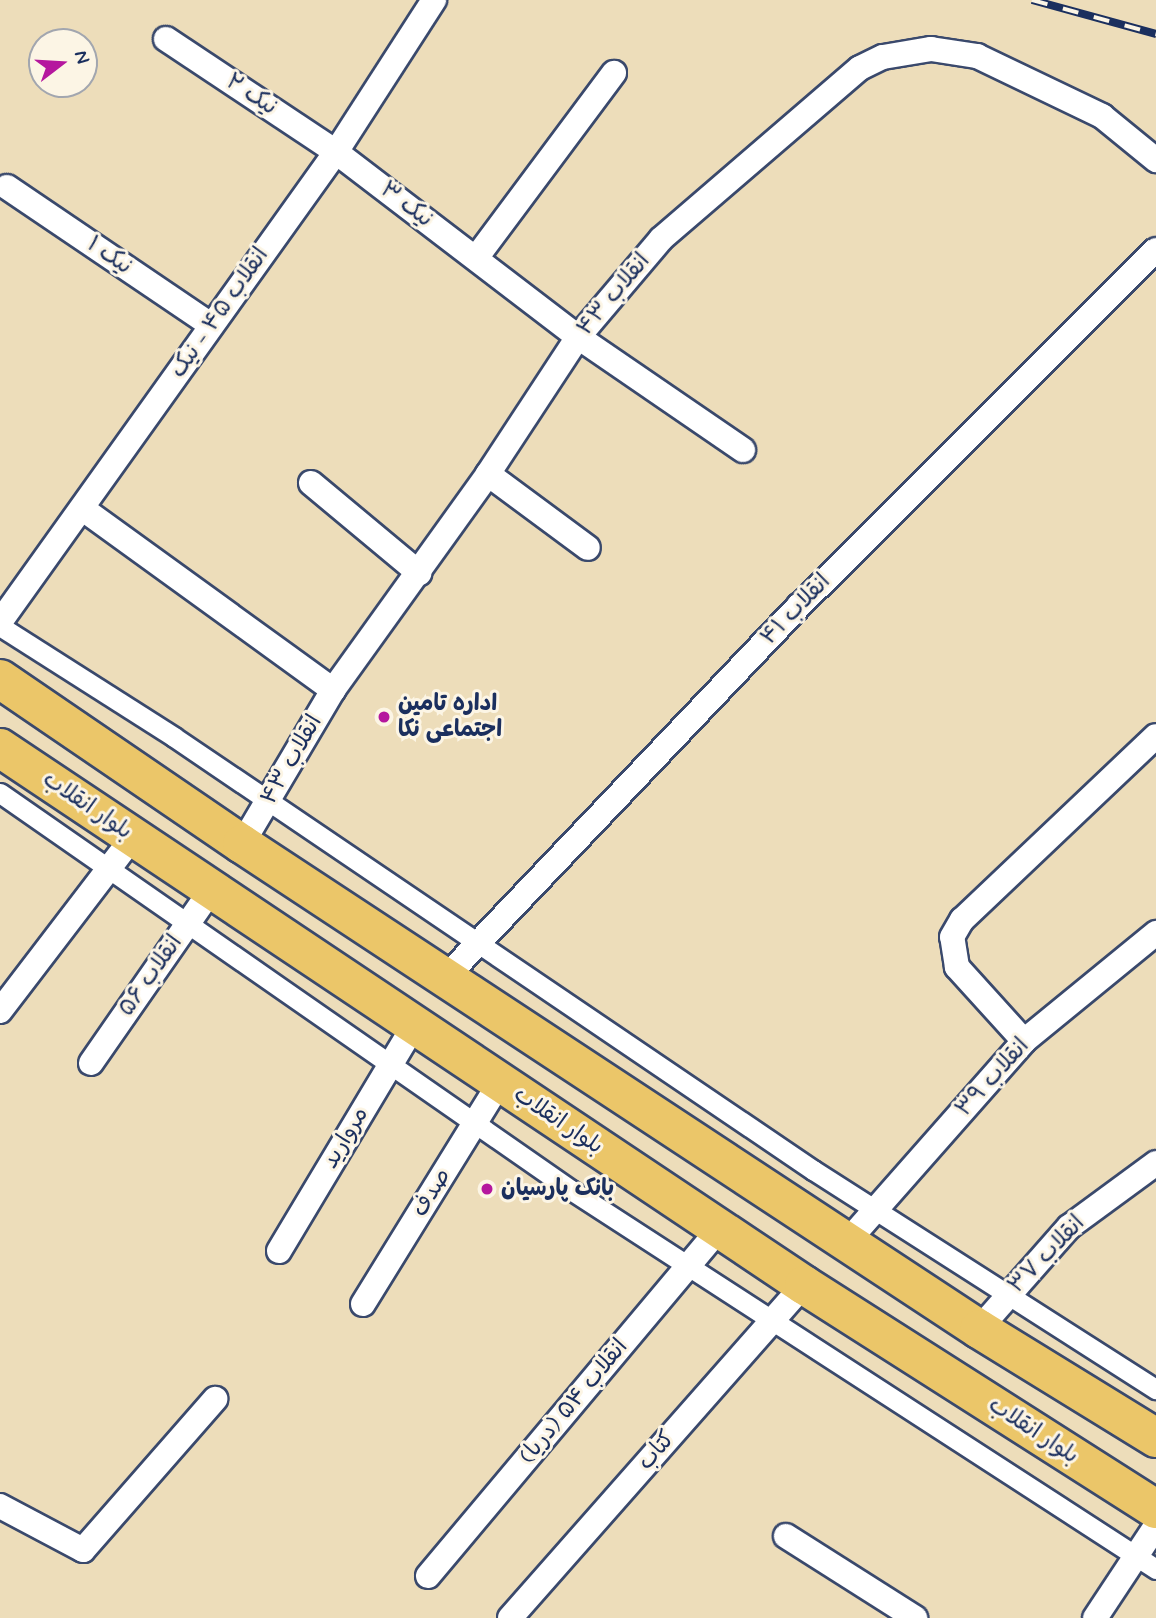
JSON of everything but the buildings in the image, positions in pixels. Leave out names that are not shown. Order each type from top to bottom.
[{"type":"main road","points":[[0,679],[242,844],[979,1329],[1156,1438]]},
{"type":"main road","name":"بلوار انقلاب","points":[[0,748],[804,1285],[1146,1498]]},
{"type":"street","name":"انقلاب ۴۵ - نیک","points":[[0,624],[336,152],[434,0]]},
{"type":"street","name":"نیک ۲","points":[[166,39],[336,152]]},
{"type":"street","name":"انقلاب ۴۳","points":[[242,844],[333,690],[488,474],[578,337],[661,239],[860,68],[883,57],[930,49],[977,56],[1102,116],[1156,160]]},
{"type":"street","points":[[476,258],[614,73]]},
{"type":"street","name":"نیک ۳","points":[[336,152],[578,337],[743,450]]},
{"type":"street","name":"نیک ۱","points":[[7,187],[211,326]]},
{"type":"street","name":"انقلاب ۴۱","points":[[445,978],[799,606],[1156,250]]},
{"type":"street","points":[[488,474],[587,548]]},
{"type":"street","points":[[311,483],[419,573]]},
{"type":"street","points":[[83,509],[333,690]]},
{"type":"street","points":[[0,624],[876,1210],[1156,1389]]},
{"type":"street","points":[[1024,1041],[957,967],[952,937],[962,920],[1156,736]]},
{"type":"street","points":[[0,793],[475,1123],[688,1266],[1146,1563]]},
{"type":"street","points":[[0,1011],[133,837]]},
{"type":"street","name":"انقلاب ۵۶","points":[[90,1063],[212,889]]},
{"type":"street","name":"انقلاب ۳۹","points":[[847,1242],[1024,1041],[1156,933]]},
{"type":"street","name":"مروارید","points":[[279,1251],[414,1025]]},
{"type":"street","name":"صدف","points":[[363,1304],[500,1082]]},
{"type":"street","name":"انقلاب ۳۷","points":[[979,1329],[1069,1227],[1156,1163]]},
{"type":"street","name":"انقلاب ۵۴ (دریا)","points":[[428,1576],[720,1228]]},
{"type":"street","name":"کتاب","points":[[510,1618],[804,1285]]},
{"type":"street","points":[[0,1506],[83,1550],[215,1399]]},
{"type":"street","points":[[1095,1618],[1146,1563],[1156,1526]]},
{"type":"street","points":[[786,1536],[915,1618]]},
{"type":"railway","points":[[1032,0],[1156,34]]},
{"type":"place","name":"اداره تامین اجتماعی نکا","points":[[384,717]]},
{"type":"place","name":"بانک پارسیان","points":[[487,1189]]}]
